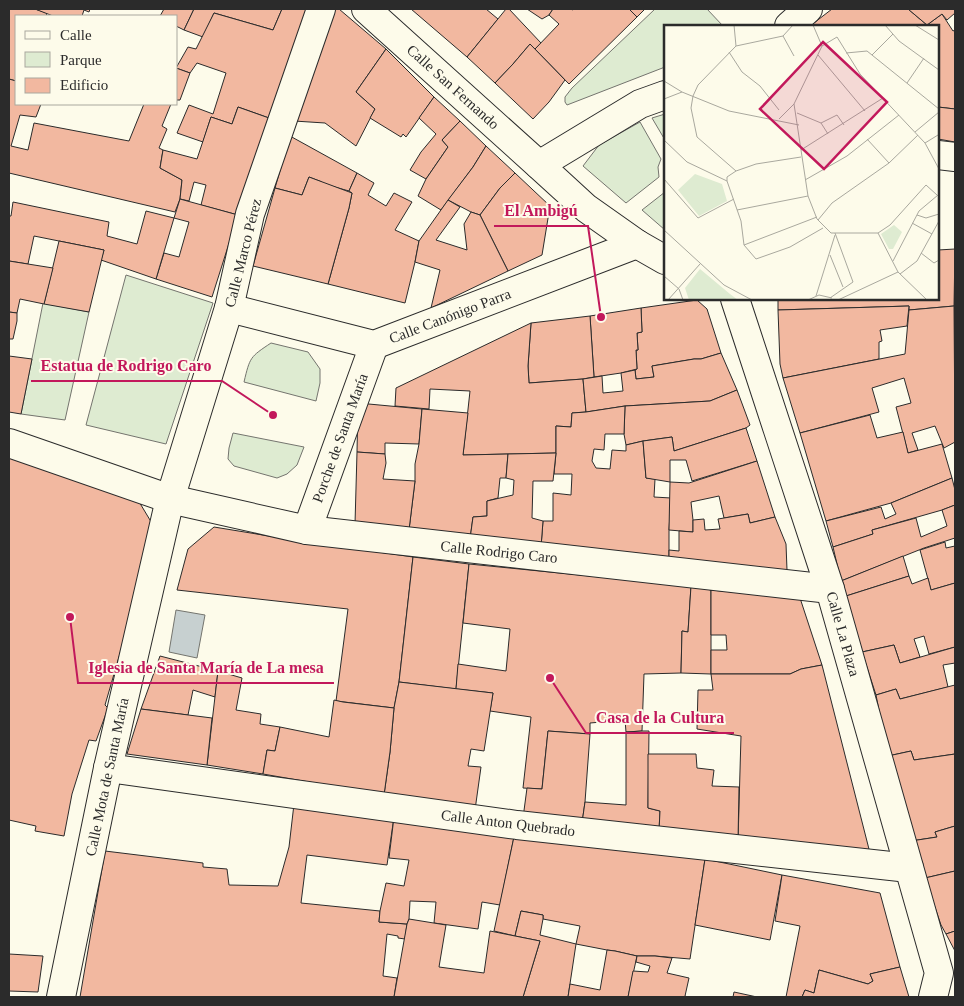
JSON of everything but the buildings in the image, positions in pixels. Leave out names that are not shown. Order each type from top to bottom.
[{"type":"street","name":"Calle Marco Pérez","points":[[170,500],[229,308],[250,214],[321,9]]},
{"type":"street","name":"Calle San Fernando","points":[[366,9],[586,208],[637,244],[664,259]]},
{"type":"street","points":[[790,25],[808,9]]},
{"type":"street","points":[[539,165],[640,104],[664,95]]},
{"type":"street","points":[[939,155],[955,157]]},
{"type":"street","name":"Calle Canónigo Parra","points":[[229,308],[374,345],[637,244]]},
{"type":"street","name":"Calle La Plaza","points":[[735,300],[830,589],[942,986]]},
{"type":"street","name":"Porche de Santa María","points":[[307,530],[374,345]]},
{"type":"street","name":"Calle Rodrigo Caro","points":[[9,443],[170,500],[307,530],[830,589]]},
{"type":"street","name":"Calle Mota de Santa María","points":[[61,997],[108,768],[170,500]]},
{"type":"street","name":"Calle Anton Quebrado","points":[[108,768],[517,825],[909,868]]},
{"type":"green space","points":[[655,9],[707,9],[722,25],[664,25],[664,67],[567,105],[565,97],[572,88]]},
{"type":"green space","points":[[664,114],[664,138],[652,118]]},
{"type":"green space","points":[[640,122],[661,159],[658,167],[659,177],[626,203],[583,166],[599,145]]},
{"type":"green space","points":[[664,193],[664,229],[642,210]]},
{"type":"green space","points":[[126,275],[213,303],[166,444],[86,425]]},
{"type":"green space","points":[[43,303],[89,312],[65,420],[21,414]]},
{"type":"green space","points":[[271,343],[308,352],[320,369],[320,383],[316,401],[244,382],[252,358]]},
{"type":"green space","points":[[233,433],[304,447],[297,465],[287,474],[277,478],[234,466],[228,459]]},
{"type":"shaded area","points":[[176,610],[205,615],[197,658],[169,652]]},
{"type":"place","name":"El Ambigú","points":[[601,317]]},
{"type":"place","name":"Estatua de Rodrigo Caro","points":[[273,415]]},
{"type":"place","name":"Iglesia de Santa María de La mesa","points":[[70,617]]},
{"type":"place","name":"Casa de la Cultura","points":[[550,678]]}]
